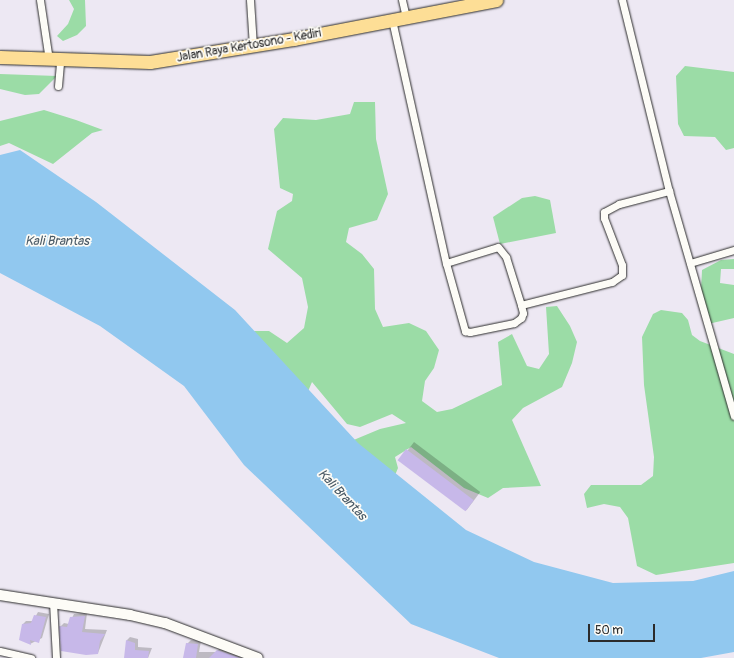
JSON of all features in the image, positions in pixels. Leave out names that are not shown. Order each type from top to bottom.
[{"type":"highway","name":"Jalan Raya Kertosono - Kediri","points":[[0,57],[150,62],[253,46],[406,18],[488,1]]},
{"type":"main road","points":[[0,595],[53,602],[166,623],[258,658]]},
{"type":"street","points":[[40,0],[54,60],[58,86]]},
{"type":"street","points":[[250,0],[253,46]]},
{"type":"street","points":[[402,0],[406,18]]},
{"type":"street","points":[[622,0],[669,191],[734,414]]},
{"type":"street","points":[[392,20],[446,263],[464,331],[470,332],[514,323],[521,318],[523,313],[506,257],[498,247],[446,263]]},
{"type":"street","points":[[521,305],[588,289],[618,278],[622,275],[622,265],[604,212],[619,204],[669,191]]},
{"type":"street","points":[[690,263],[734,250]]},
{"type":"street","points":[[53,602],[56,655]]},
{"type":"street","points":[[0,651],[31,658]]},
{"type":"green space","points":[[69,0],[85,0],[86,26],[77,35],[63,41],[57,36],[68,24],[74,9]]},
{"type":"green space","points":[[685,66],[734,72],[734,148],[726,150],[715,137],[684,136],[678,124],[676,76]]},
{"type":"green space","points":[[0,74],[57,76],[39,94],[25,95],[0,89]]},
{"type":"green space","points":[[354,102],[375,102],[376,139],[388,194],[377,220],[349,228],[346,242],[362,254],[374,269],[375,309],[383,327],[409,323],[426,331],[439,350],[434,368],[425,381],[422,401],[437,412],[452,409],[502,385],[498,342],[512,334],[527,366],[539,369],[549,354],[546,307],[557,306],[570,326],[577,342],[572,363],[562,387],[523,408],[512,420],[541,486],[503,488],[488,498],[464,488],[411,447],[395,457],[398,468],[391,485],[344,444],[380,429],[406,423],[392,414],[360,427],[347,424],[312,382],[303,403],[248,331],[269,331],[287,343],[304,328],[308,307],[302,278],[268,249],[277,211],[292,201],[293,194],[280,188],[274,129],[283,118],[316,120],[350,114]]},
{"type":"green space","points":[[44,110],[103,130],[92,133],[53,164],[9,143],[0,146],[0,121]]},
{"type":"green space","points":[[535,196],[550,200],[556,233],[500,244],[493,217],[522,198]]},
{"type":"green space","points":[[734,259],[734,269],[721,269],[720,283],[734,285],[734,318],[708,324],[701,290],[702,270],[721,260]]},
{"type":"green space","points":[[661,310],[682,313],[688,320],[692,335],[700,341],[734,354],[734,563],[656,575],[637,566],[628,518],[620,507],[604,504],[587,508],[584,494],[591,485],[641,485],[653,476],[654,457],[644,385],[642,337],[653,314]]},
{"type":"water","name":"Kali Brantas","points":[[20,150],[96,202],[235,310],[358,443],[466,530],[534,562],[613,583],[693,581],[734,571],[734,652],[701,658],[499,658],[411,624],[244,465],[184,386],[100,326],[0,273],[0,155]]},
{"type":"building","points":[[406,449],[474,500],[465,511],[398,460]]},
{"type":"building","points":[[34,615],[46,617],[39,643],[30,640],[31,645],[19,640],[22,624],[31,623]]},
{"type":"building","points":[[85,616],[82,632],[105,634],[100,641],[98,654],[86,655],[61,651],[59,626],[67,627],[70,617]]},
{"type":"building","points":[[126,640],[135,643],[135,650],[149,651],[148,658],[124,658]]},
{"type":"building","points":[[186,643],[198,644],[196,658],[183,658]]},
{"type":"building","points":[[217,650],[240,658],[209,658]]}]
